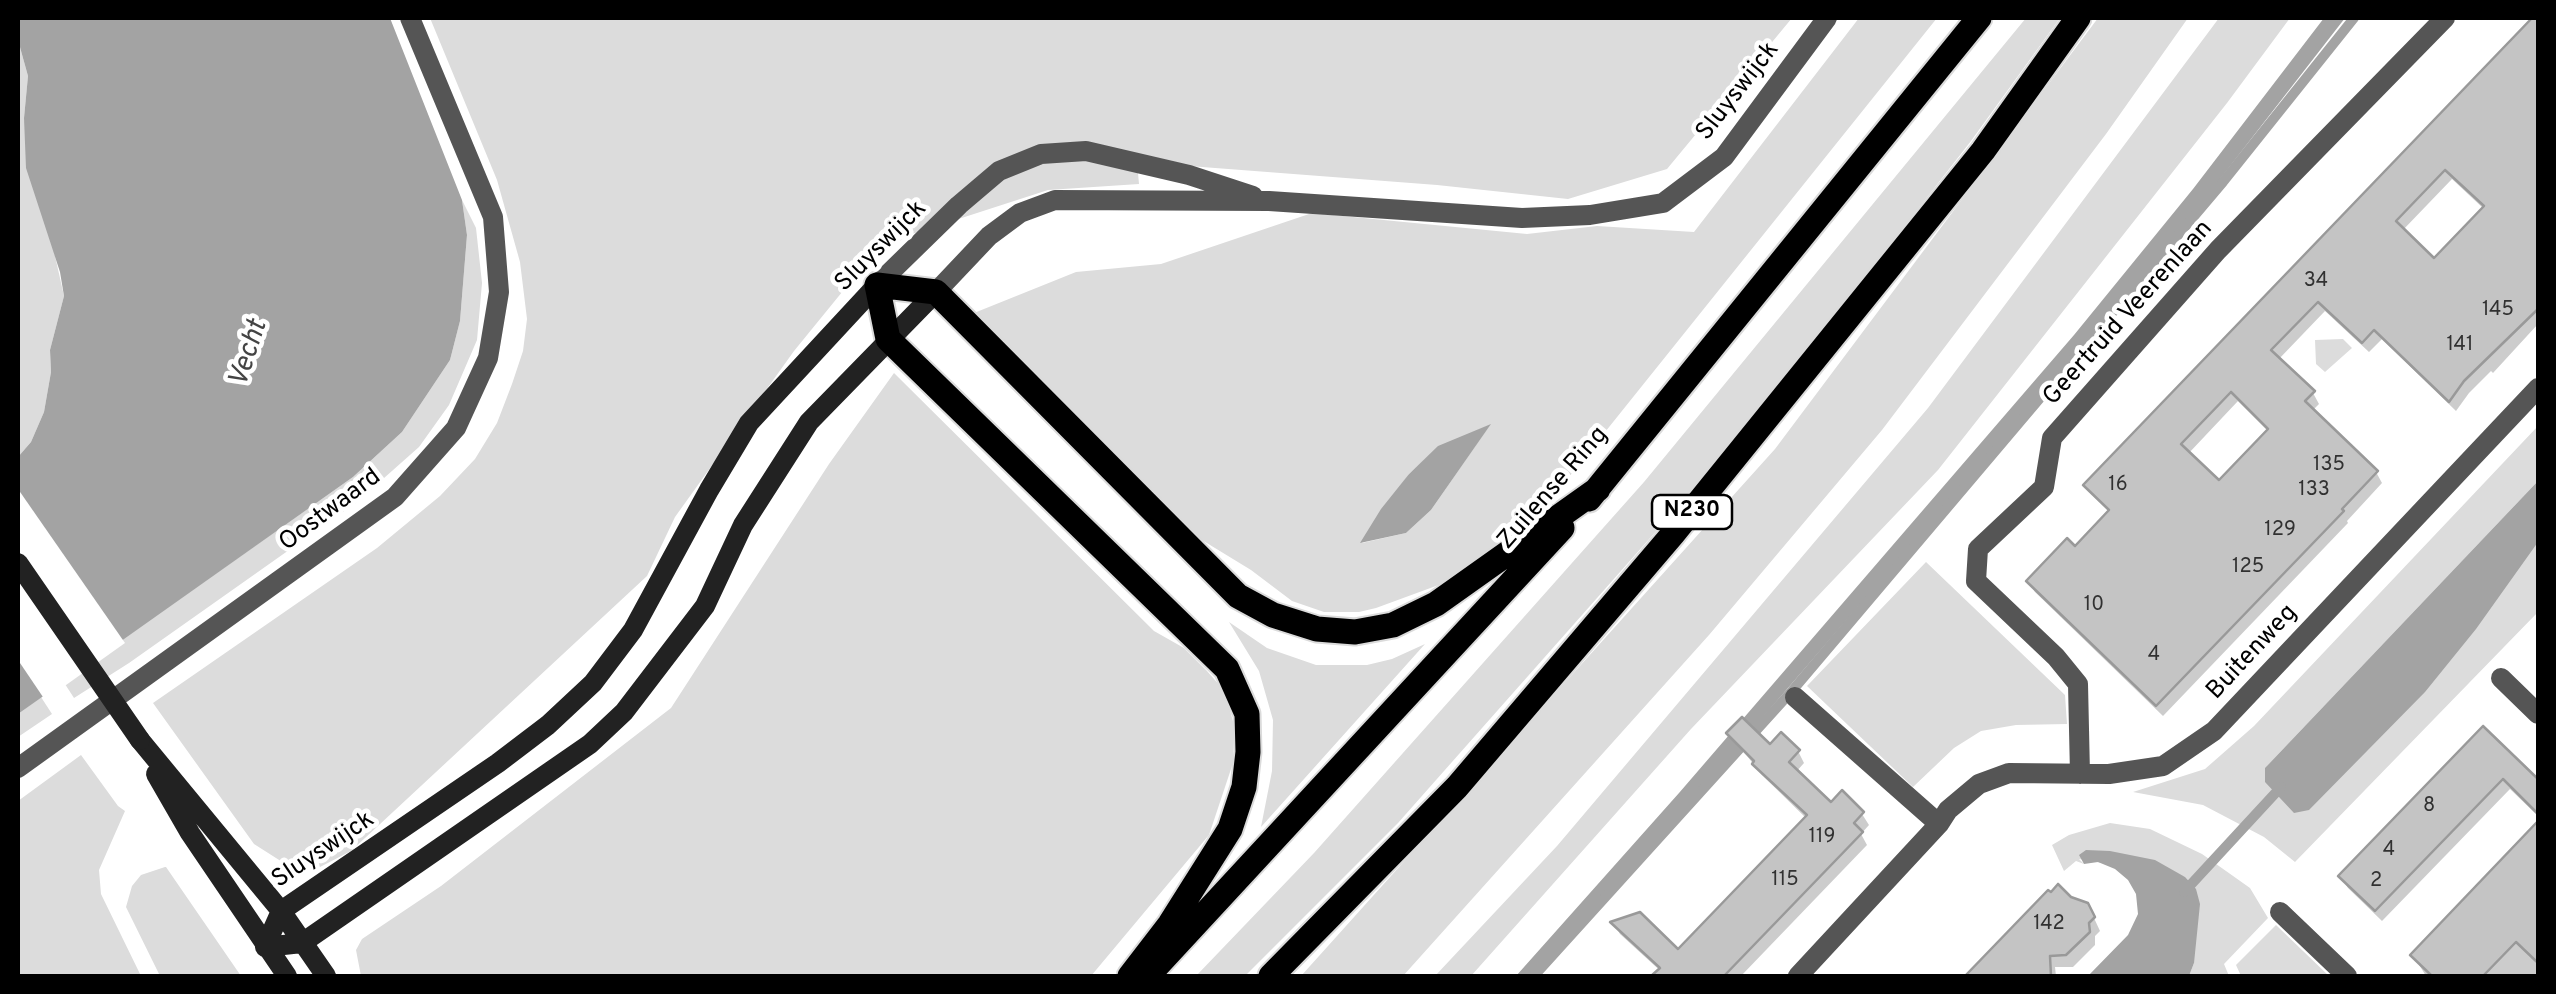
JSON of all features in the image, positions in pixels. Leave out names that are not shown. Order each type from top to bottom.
[{"type":"main road","name":"Zuilense Ring","points":[[1147,976],[1598,488],[1980,18]]},
{"type":"main road","name":"N230","points":[[1271,976],[1457,787],[1673,534],[1982,151],[2078,18]]},
{"type":"main road","points":[[1130,976],[1170,924],[1230,829],[1244,787],[1247,714],[1227,669],[888,339],[877,285],[936,292],[1238,596],[1273,615],[1317,629],[1354,632],[1393,625],[1436,604],[1598,488]]},
{"type":"main road","name":"Sluyswijck","points":[[877,285],[749,424],[708,490],[633,630],[593,683],[548,725],[498,762],[280,910],[266,947],[302,943],[590,744],[624,712],[705,606],[743,525],[810,422],[936,292]]},
{"type":"main road","points":[[18,562],[140,740],[280,910],[326,976]]},
{"type":"main road","points":[[140,740],[162,786],[286,976]]},
{"type":"street","name":"Oostwaard","points":[[18,768],[395,498],[456,428],[488,358],[499,292],[493,217],[410,18]]},
{"type":"street","name":"Sluyswijck","points":[[936,292],[989,236],[1020,213],[1055,200],[1269,201],[1522,218],[1590,216],[1664,203],[1724,157],[1827,18]]},
{"type":"street","name":"Geertruid Veerenlaan","points":[[2080,774],[2078,684],[2056,657],[1976,580],[1978,550],[2044,487],[2052,438],[2218,250],[2445,18]]},
{"type":"street","name":"Sluyswijck","points":[[877,285],[999,171],[1040,154],[1086,151],[1188,175],[1269,201]]},
{"type":"street","name":"Buitenweg","points":[[1798,976],[1948,810],[1979,784],[2009,773],[2109,774],[2162,766],[2214,732],[2538,388]]},
{"type":"street","points":[[2501,678],[2538,714]]},
{"type":"street","points":[[1795,697],[1939,824]]},
{"type":"street","points":[[2280,912],[2347,976]]},
{"type":"shaded area","points":[[430,18],[1792,18],[1667,169],[1568,199],[1137,162],[1139,184],[1048,190],[906,236],[847,286],[794,351],[675,517],[647,576],[351,851],[320,867],[305,868],[287,865],[254,844],[153,703],[377,548],[440,496],[475,459],[497,423],[523,351],[527,319],[520,262],[497,180]]},
{"type":"shaded area","points":[[1859,18],[1937,18],[1569,477],[1493,565],[1359,612],[1324,612],[1292,601],[1251,570],[1174,523],[974,313],[1076,272],[1161,264],[1312,213],[1527,234],[1597,226],[1694,232]],"holes":[[[1490,425],[1431,510],[1406,533],[1362,543],[1409,474],[1438,447]]]},
{"type":"shaded area","points":[[2026,18],[2060,18],[1971,141],[1743,433],[1398,823],[1245,976],[1196,976],[1314,853],[1644,482]]},
{"type":"shaded area","points":[[2098,18],[2188,18],[2106,134],[1882,430],[1709,635],[1403,976],[1301,976],[1775,449]]},
{"type":"shaded area","points":[[2219,18],[2290,18],[1938,470],[1691,729],[1471,976],[1435,976],[1557,846],[1928,408]]},
{"type":"shaded area","points":[[18,40],[28,76],[24,118],[64,296],[50,350],[51,372],[44,412],[31,442],[18,457]]},
{"type":"shaded area","points":[[462,200],[476,228],[482,283],[477,340],[449,405],[419,447],[357,502],[74,698],[63,681],[353,477],[402,432],[450,360],[460,321],[467,235]]},
{"type":"shaded area","points":[[2343,339],[2352,348],[2325,372],[2316,364],[2315,340]]},
{"type":"shaded area","points":[[894,373],[1154,631],[1184,648],[1222,688],[1229,707],[1234,725],[1233,763],[1209,835],[1091,976],[361,976],[356,950],[362,939],[441,886],[671,708],[829,464]]},
{"type":"shaded area","points":[[2538,426],[2538,481],[2265,768],[2538,542],[2538,612],[2295,862],[2264,837],[2203,805],[2133,792],[2205,769],[2254,726]]},
{"type":"shaded area","points":[[1926,562],[2065,695],[2067,724],[2016,725],[1981,731],[1954,748],[1913,787],[1807,686]]},
{"type":"shaded area","points":[[1229,622],[1267,648],[1316,665],[1367,665],[1425,644],[1261,827],[1272,771],[1273,720],[1259,671]]},
{"type":"shaded area","points":[[41,697],[52,714],[18,737],[18,714]]},
{"type":"shaded area","points":[[81,755],[125,811],[99,870],[101,894],[141,976],[18,976],[18,801]]},
{"type":"shaded area","points":[[2110,823],[2150,829],[2202,854],[2250,888],[2268,918],[2224,964],[2229,976],[2189,976],[2194,963],[2185,877],[2079,859],[2084,864],[2076,861],[2064,871],[2052,845],[2069,835]]},
{"type":"shaded area","points":[[166,867],[241,976],[160,976],[126,907],[132,886],[141,875]]},
{"type":"shaded area","points":[[2276,925],[2329,976],[2241,976],[2236,965]]},
{"type":"water","name":"Vecht","points":[[18,18],[390,18],[462,200],[467,235],[460,321],[450,360],[402,432],[353,477],[18,714],[18,457],[31,442],[44,412],[51,372],[50,350],[64,296],[26,168],[24,118],[28,76],[18,40]]},
{"type":"water","points":[[2324,18],[2345,18],[2206,197],[2084,344],[1689,803],[1534,976],[1516,976],[2074,335],[2193,189]]},
{"type":"water","points":[[1491,424],[1431,510],[1406,533],[1360,543],[1409,474],[1438,446]]},
{"type":"water","points":[[2538,481],[2538,542],[2476,629],[2425,692],[2309,810],[2294,813],[2265,782],[2265,768]]},
{"type":"water","points":[[2086,850],[2155,860],[2185,877],[2196,889],[2200,904],[2189,976],[2088,976],[2128,935],[2138,914],[2136,894],[2128,880],[2098,862],[2084,864],[2079,855]]},
{"type":"pier","points":[[18,489],[125,643],[45,700],[18,660]]},
{"type":"building","points":[[2532,18],[2538,18],[2538,309],[2464,381],[2449,402],[2374,330],[2362,343],[2318,302],[2271,350],[2315,391],[2305,401],[2378,471],[2156,706],[2026,581],[2067,538],[2075,546],[2109,510],[2083,485]],"holes":[[[2445,170],[2484,206],[2434,258],[2396,221]],[[2231,392],[2268,429],[2219,480],[2181,444]]]},
{"type":"building","points":[[1742,717],[1770,744],[1781,732],[1800,750],[1789,762],[1831,802],[1842,790],[1864,812],[1854,823],[1863,832],[1724,976],[1651,976],[1660,968],[1610,922],[1640,912],[1678,949],[1807,815],[1752,764],[1754,761],[1726,733]]},
{"type":"building","points":[[2483,726],[2538,779],[2538,814],[2503,779],[2375,911],[2338,876]]},
{"type":"building","points":[[2538,821],[2538,963],[2516,942],[2483,976],[2432,976],[2410,955]]},
{"type":"building","points":[[2058,884],[2071,897],[2088,903],[2095,917],[2089,923],[2090,932],[2066,955],[2050,956],[2051,976],[1965,976],[2048,890],[2051,892]]},
{"type":"waterway","points":[[1534,976],[1792,691],[2223,182],[2354,18]]},
{"type":"waterway","points":[[2184,892],[2281,787]]}]
